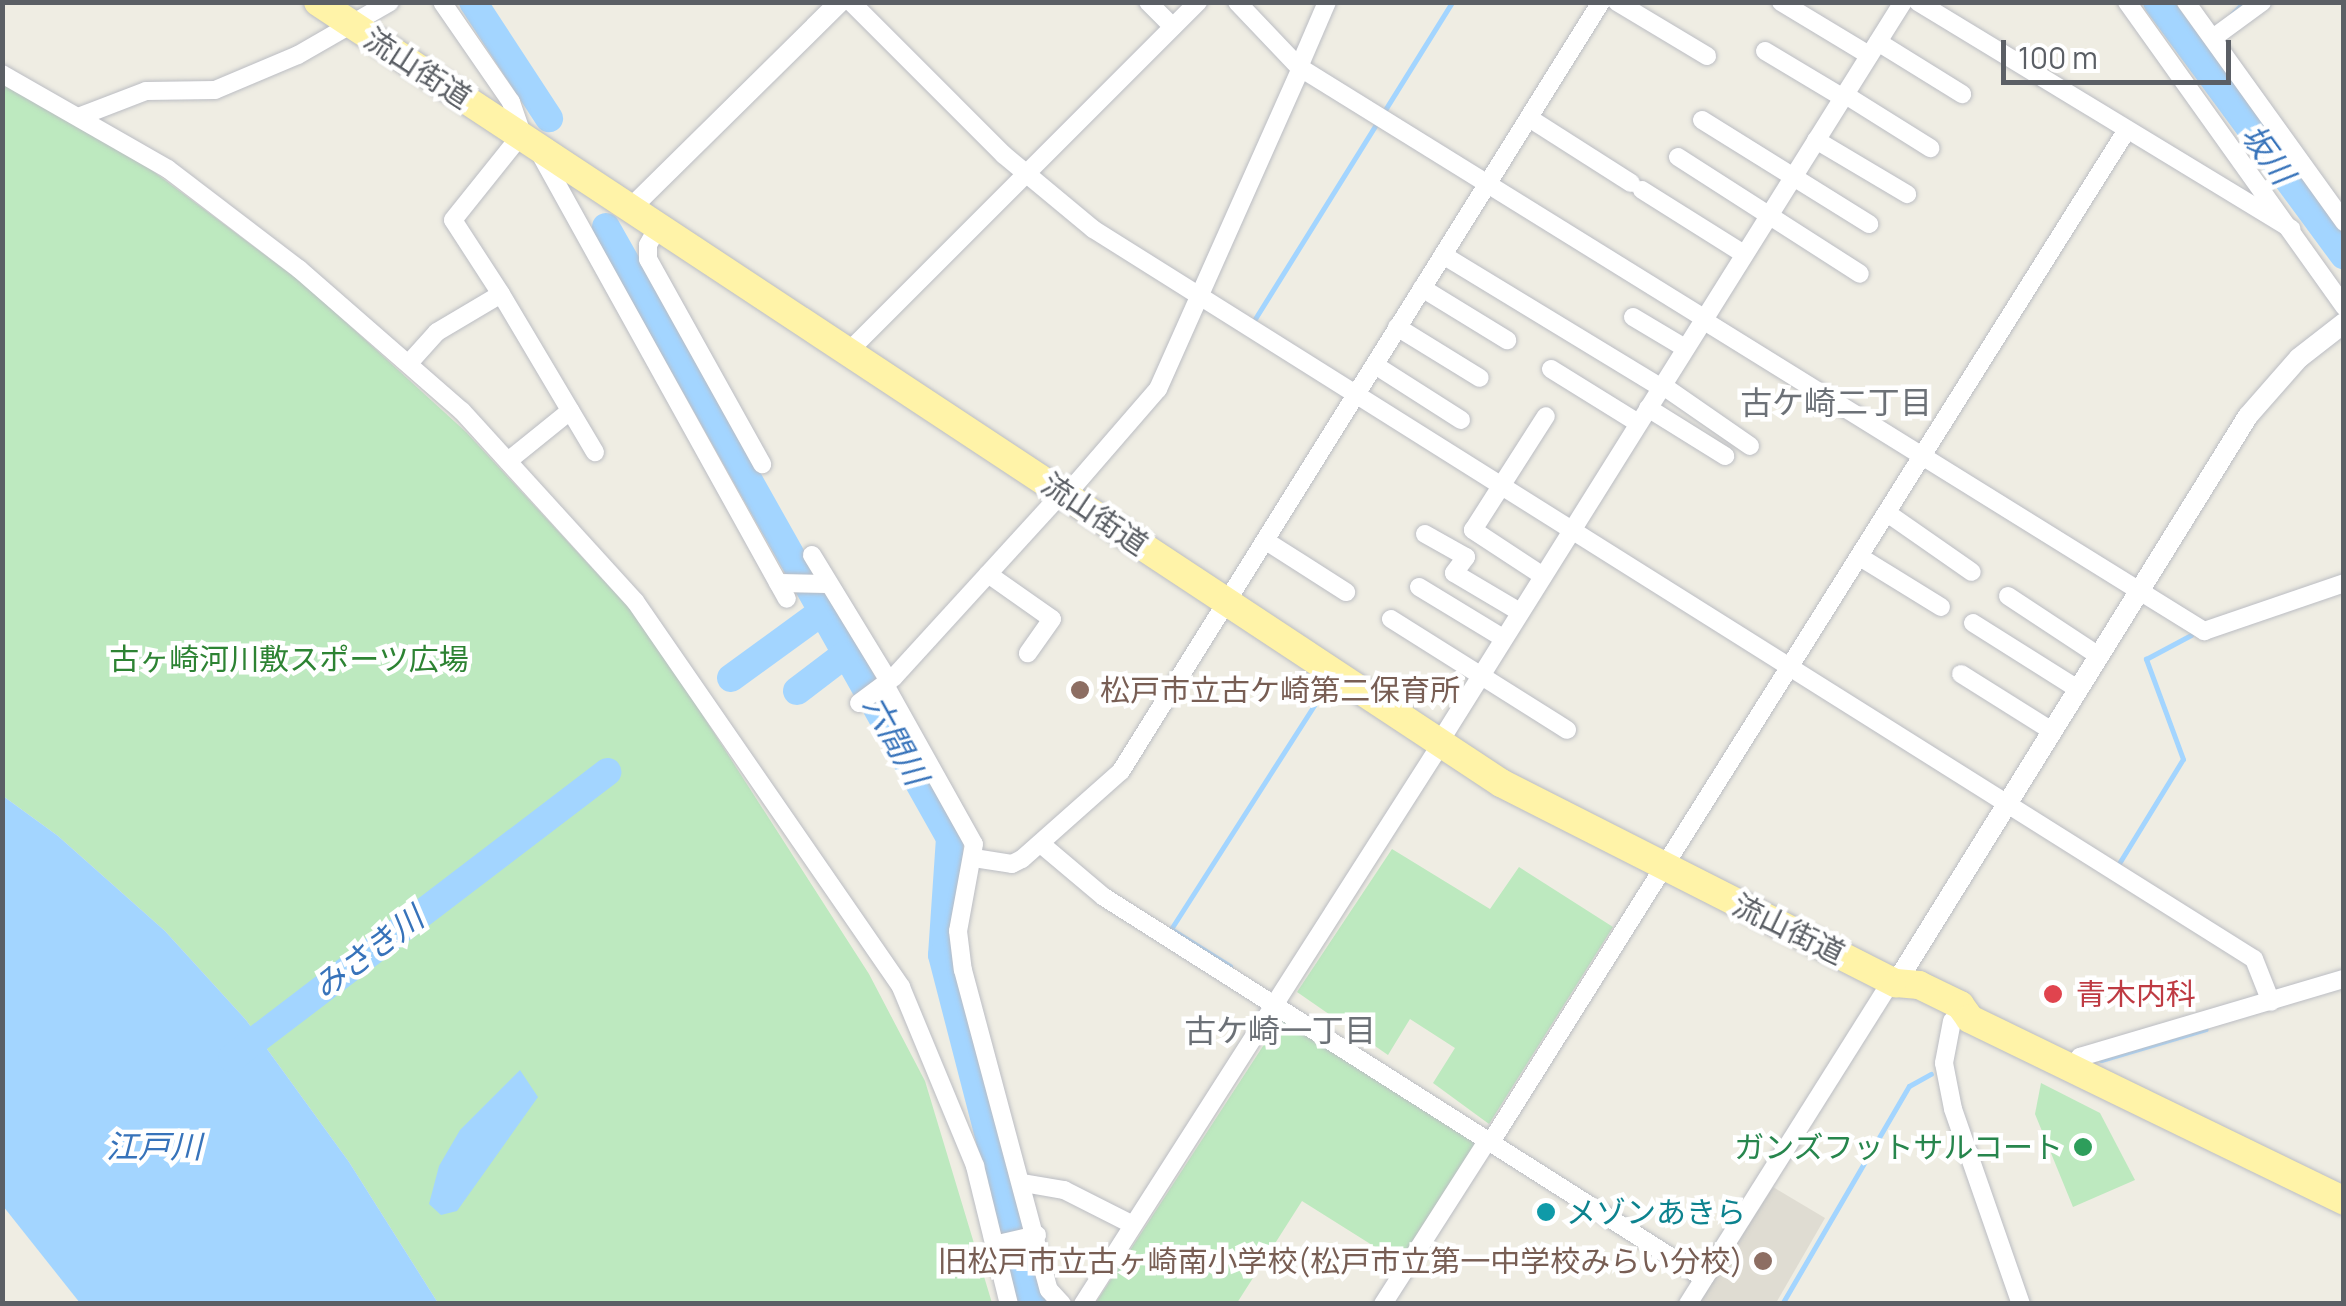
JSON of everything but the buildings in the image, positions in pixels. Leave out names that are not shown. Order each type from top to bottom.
[{"type":"main road","name":"流山街道","points":[[318,2],[1440,743],[1664,868],[1894,981],[1908,998],[2073,1070],[2344,1201]]},
{"type":"street","points":[[81,116],[134,93],[214,90],[353,26],[390,2]]},
{"type":"street","points":[[442,2],[511,102],[527,138],[783,591],[828,584]]},
{"type":"street","points":[[632,207],[840,2]]},
{"type":"street","points":[[851,2],[1026,176],[1196,300],[2254,959],[2271,1002]]},
{"type":"street","points":[[1148,2],[1173,28]]},
{"type":"street","points":[[849,351],[1198,2]]},
{"type":"street","points":[[1237,2],[1300,67],[2204,631],[2344,583]]},
{"type":"street","points":[[858,704],[887,683],[1158,388],[1327,2]]},
{"type":"street","points":[[974,858],[1012,864],[1041,844],[1121,772],[1601,2]]},
{"type":"street","points":[[1617,2],[1707,56]]},
{"type":"street","points":[[1781,2],[1962,94]]},
{"type":"street","points":[[1083,1304],[1440,743],[1903,2]]},
{"type":"street","points":[[1918,2],[2291,229]]},
{"type":"street","points":[[2127,2],[2344,306]]},
{"type":"street","points":[[2186,2],[2344,222]]},
{"type":"street","points":[[2212,38],[2262,2]]},
{"type":"street","points":[[1766,51],[1930,148]]},
{"type":"street","points":[[2,74],[168,169],[410,362],[508,461],[671,647],[886,959],[962,1126],[998,1244],[1010,1304]]},
{"type":"street","points":[[1529,118],[1744,254]]},
{"type":"street","points":[[1702,120],[1869,224]]},
{"type":"street","points":[[1382,1304],[1790,670],[2126,132]]},
{"type":"street","points":[[527,138],[454,220],[595,452]]},
{"type":"street","points":[[1816,140],[1907,194]]},
{"type":"street","points":[[1678,157],[1860,274]]},
{"type":"street","points":[[659,225],[648,259],[762,464]]},
{"type":"street","points":[[1442,255],[1661,386],[1750,446]]},
{"type":"street","points":[[1422,288],[1507,340]]},
{"type":"street","points":[[410,362],[438,332],[501,294]]},
{"type":"street","points":[[1633,317],[1685,348]]},
{"type":"street","points":[[1688,1304],[2262,397],[2344,323]]},
{"type":"street","points":[[1397,327],[1480,378]]},
{"type":"street","points":[[1375,365],[1460,420]]},
{"type":"street","points":[[1551,368],[1726,456]]},
{"type":"street","points":[[508,461],[570,412]]},
{"type":"street","points":[[1543,576],[1472,530],[1546,416]]},
{"type":"street","points":[[1887,513],[1972,572]]},
{"type":"street","points":[[1425,534],[1466,557],[1454,573],[1520,612]]},
{"type":"street","points":[[1266,541],[1346,592]]},
{"type":"street","points":[[812,556],[967,829],[974,858],[958,945],[1038,1236],[1049,1290],[1062,1304]]},
{"type":"street","points":[[1860,557],[1942,606]]},
{"type":"street","points":[[988,574],[1052,619],[1028,653]]},
{"type":"street","points":[[1419,586],[1504,638]]},
{"type":"street","points":[[2008,596],[2099,656]]},
{"type":"street","points":[[1391,620],[1568,730]]},
{"type":"street","points":[[1972,623],[2078,689]]},
{"type":"street","points":[[1961,674],[2052,731]]},
{"type":"street","points":[[1041,844],[1104,897],[1704,1278]]},
{"type":"street","points":[[2073,1070],[2080,1056],[2344,978]]},
{"type":"street","points":[[1961,1020],[1944,1063],[1956,1120],[2021,1304]]},
{"type":"street","points":[[1022,1183],[1064,1190],[1133,1225]]},
{"type":"street","points":[[998,1244],[1038,1236]]},
{"type":"shaded area","name":"旧松戸市立古ヶ崎南小学校(松戸市立第一中学校みらい分校)","points":[[1773,1187],[1825,1218],[1776,1303],[1699,1303]]},
{"type":"green space","name":"古ヶ崎河川敷スポーツ広場","points":[[3,84],[142,163],[304,284],[466,432],[644,624],[869,974],[925,1081],[992,1303],[438,1303],[349,1162],[246,1020],[165,931],[58,836],[3,796]]},
{"type":"green space","points":[[1392,849],[1490,909],[1519,867],[1613,927],[1489,1124],[1433,1083],[1455,1048],[1410,1019],[1388,1055],[1297,992]]},
{"type":"green space","points":[[1282,1017],[1476,1143],[1399,1262],[1302,1201],[1237,1303],[1095,1304]]},
{"type":"green space","name":"ガンズフットサルコート","points":[[2041,1083],[2100,1113],[2135,1180],[2073,1207],[2035,1114]]},
{"type":"water","name":"江戸川","points":[[3,796],[58,836],[165,931],[246,1020],[349,1162],[438,1303],[80,1303],[3,1206]]},
{"type":"water","points":[[520,1070],[538,1097],[457,1211],[441,1215],[429,1204],[439,1166],[460,1130]]},
{"type":"waterway","name":"六間川","points":[[473,2],[549,118]]},
{"type":"waterway","points":[[1253,322],[1452,2]]},
{"type":"waterway","name":"坂川","points":[[2157,2],[2344,256]]},
{"type":"waterway","points":[[2232,14],[2244,2]]},
{"type":"waterway","points":[[2193,52],[2206,39]]},
{"type":"waterway","name":"六間川","points":[[606,227],[950,838],[942,955],[1032,1304]]},
{"type":"waterway","name":"みさき川","points":[[731,678],[819,614]]},
{"type":"waterway","points":[[2118,865],[2183,759],[2146,659],[2191,635]]},
{"type":"waterway","points":[[797,691],[843,656]]},
{"type":"waterway","points":[[1230,966],[1171,929],[1324,690]]},
{"type":"waterway","name":"みさき川","points":[[232,1058],[607,772]]},
{"type":"waterway","points":[[2101,1060],[2206,1029]]},
{"type":"waterway","points":[[1782,1304],[1909,1086],[1931,1074]]},
{"type":"place","name":"松戸市立古ケ崎第二保育所","points":[[1080,690]]},
{"type":"place","name":"青木内科","points":[[2053,994]]},
{"type":"place","name":"ガンズフットサルコート","points":[[2083,1147]]},
{"type":"place","name":"メゾンあきら","points":[[1546,1212]]},
{"type":"place","name":"旧松戸市立古ヶ崎南小学校(松戸市立第一中学校みらい分校)","points":[[1763,1261]]},
{"type":"district","name":"古ケ崎二丁目","points":[[1836,402]]},
{"type":"district","name":"古ケ崎一丁目","points":[[1280,1030]]}]
